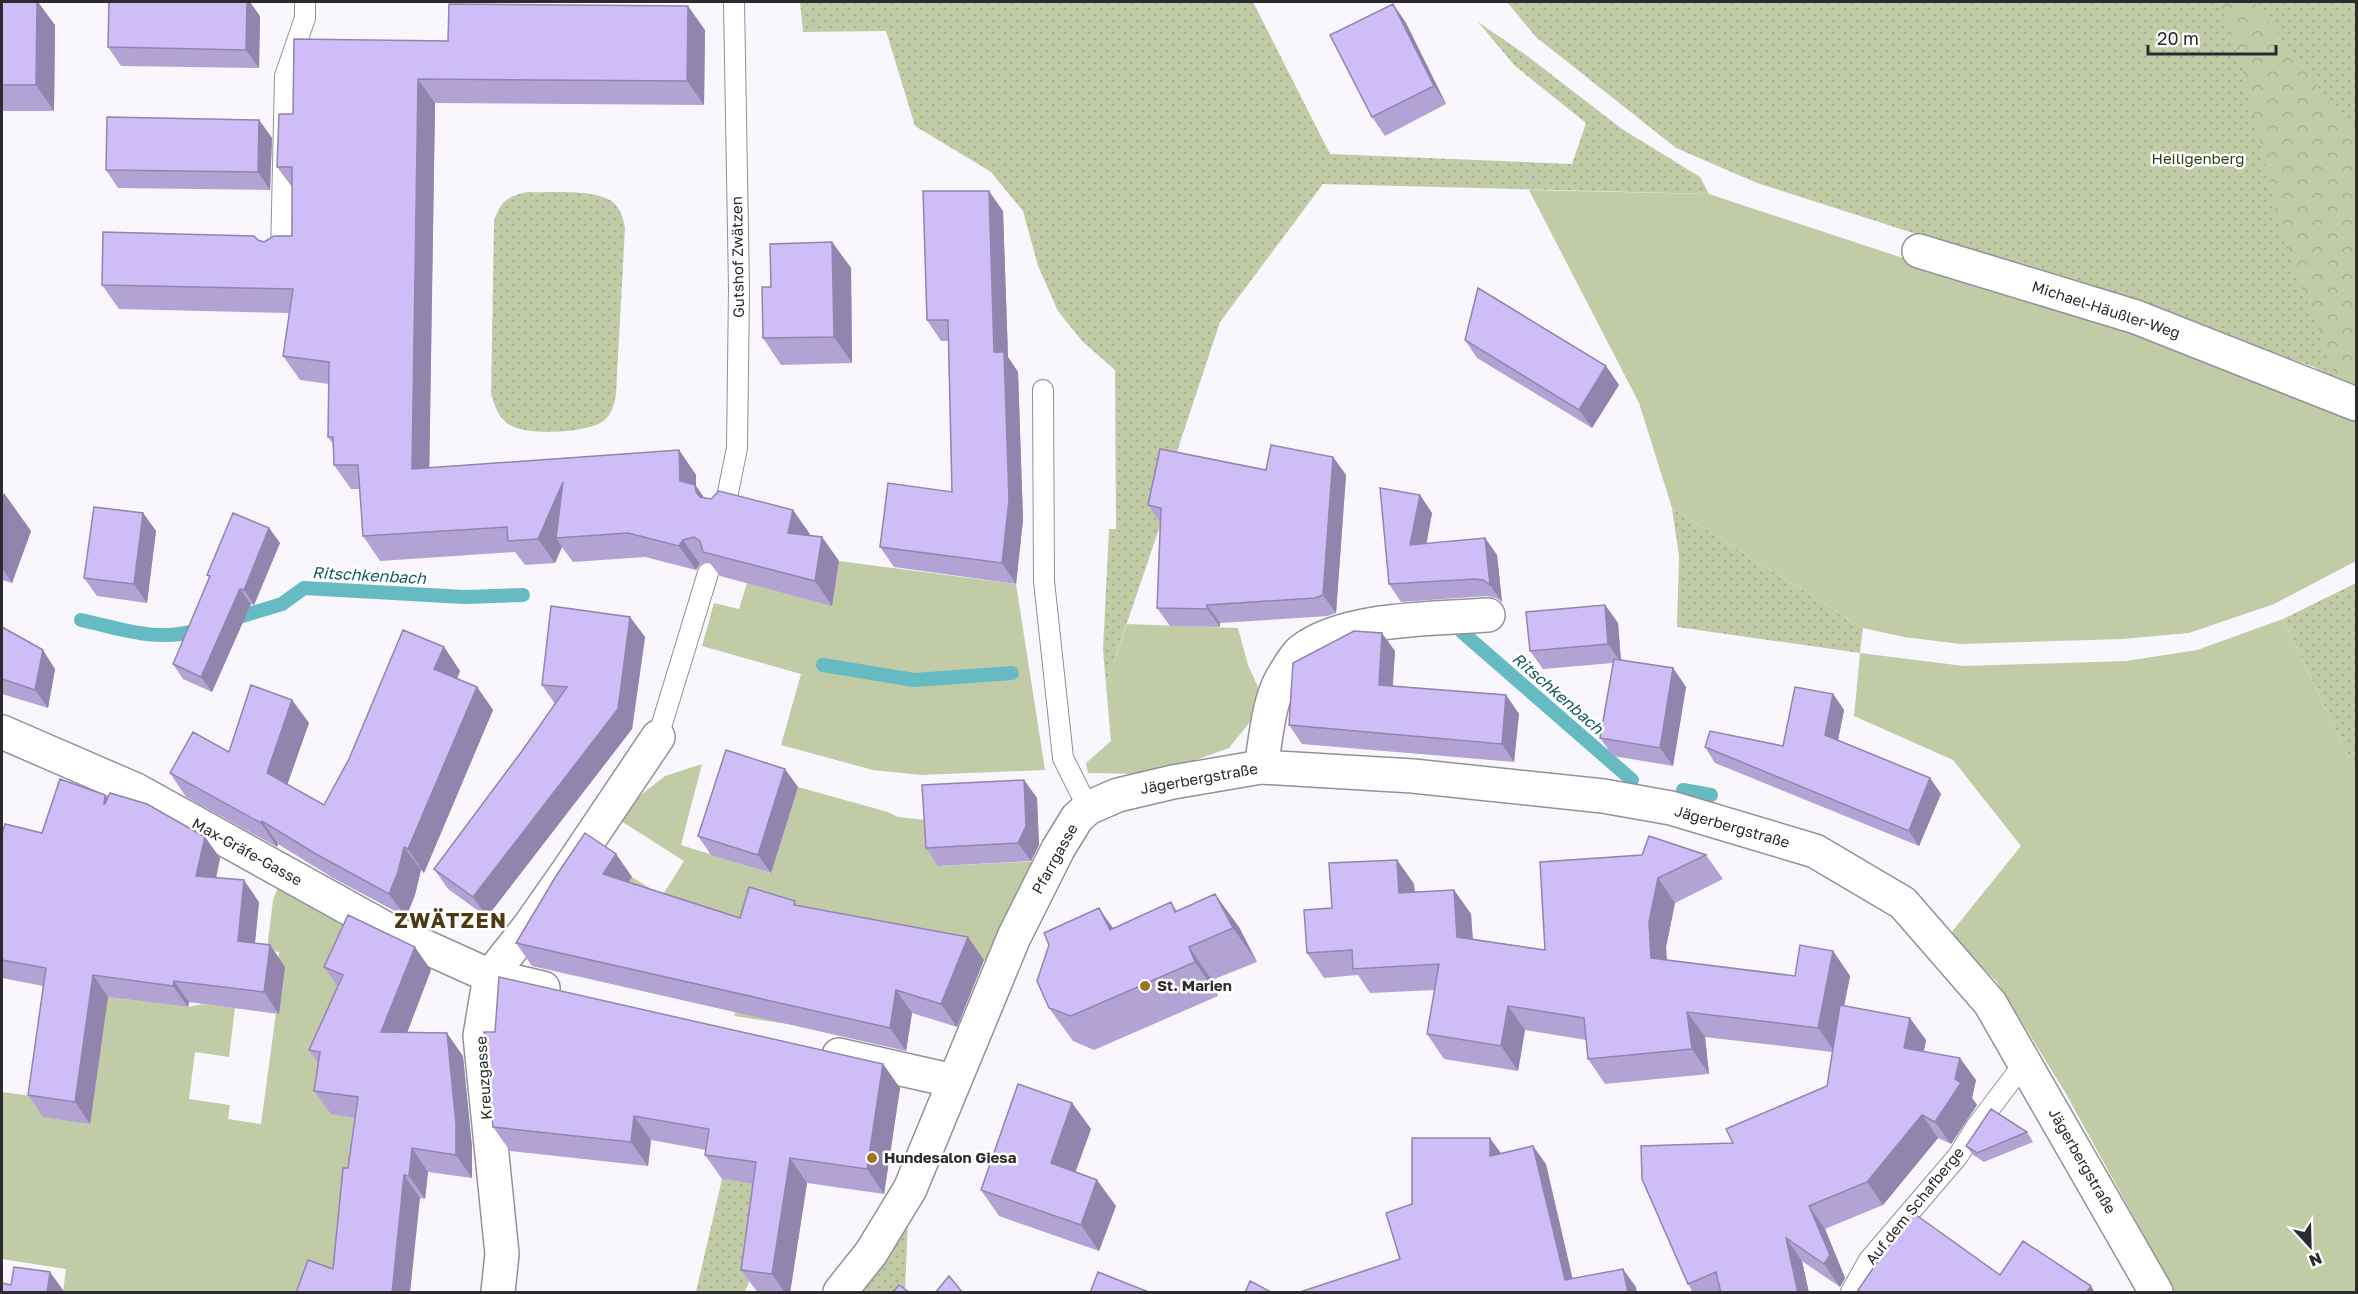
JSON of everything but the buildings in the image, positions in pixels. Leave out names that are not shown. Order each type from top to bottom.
[{"type":"street","name":"Michael-Häußler-Weg","points":[[1918,251],[2136,317],[2356,404]]},
{"type":"street","points":[[1261,767],[1272,710],[1281,680],[1299,652],[1327,636],[1361,626],[1488,615]]},
{"type":"street","name":"Max-Gräfe-Gasse","points":[[2,732],[136,790],[388,930],[490,976],[571,994]]},
{"type":"street","name":"Kreuzgasse","points":[[498,1293],[502,1254],[480,1036],[490,976],[562,881],[658,737]]},
{"type":"street","name":"Jägerbergstraße","points":[[1088,808],[1118,795],[1151,787],[1261,767],[1413,776],[1603,796],[1671,808],[1815,851],[1903,903],[1990,1003],[2156,1293]]},
{"type":"street","name":"Pfarrgasse","points":[[840,1293],[871,1253],[910,1189],[1014,937],[1058,849],[1077,818],[1088,808]]},
{"type":"street","points":[[815,1049],[954,1081]]},
{"type":"lane","points":[[281,254],[285,76],[305,18],[305,2]]},
{"type":"lane","name":"Gutshof Zwätzen","points":[[724,512],[737,448],[740,289],[734,2]]},
{"type":"lane","name":"Pfarrgasse","points":[[1043,390],[1045,593],[1063,758],[1088,808]]},
{"type":"lane","points":[[658,737],[708,573]]},
{"type":"lane","name":"Auf dem Schafberge","points":[[1851,1293],[1869,1260],[1958,1156],[1976,1127],[2025,1062]]},
{"type":"green space","points":[[800,2],[1253,2],[1330,154],[1572,164],[1586,123],[1515,66],[1478,22],[1526,55],[1622,129],[1700,177],[1709,194],[1323,184],[1220,322],[1172,467],[1161,523],[1106,685],[1103,650],[1109,529],[1116,529],[1115,370],[1082,341],[1058,311],[1038,266],[1023,211],[991,172],[915,126],[886,31],[803,32]]},
{"type":"green space","name":"Heiligenberg","points":[[1507,2],[2356,2],[2356,392],[2314,367],[2141,306],[1757,183],[1676,148],[1536,37]]},
{"type":"green space","points":[[2220,2],[2254,2],[2342,119],[2356,133],[2356,392],[2337,380],[2282,237],[2242,66]]},
{"type":"green space","points":[[1529,190],[1709,194],[2130,333],[2345,414],[2356,421],[2356,561],[2274,604],[2189,633],[2122,639],[1960,644],[1904,637],[1863,628],[1672,508],[1639,403]]},
{"type":"green space","points":[[527,192],[572,192],[606,198],[620,211],[625,228],[616,394],[608,416],[602,422],[583,429],[542,432],[529,431],[510,425],[498,411],[491,394],[494,221],[505,201]]},
{"type":"green space","points":[[1672,508],[1863,628],[1860,653],[1677,627],[1679,556]]},
{"type":"green space","points":[[839,561],[1016,584],[1045,770],[921,775],[873,770],[781,745],[801,674],[702,646],[714,603],[739,609],[747,583],[832,605]]},
{"type":"green space","points":[[2356,583],[2356,772],[2283,619]]},
{"type":"green space","points":[[2283,619],[2356,772],[2356,1292],[2175,1292],[2065,1092],[1997,982],[1950,934],[2021,846],[1953,760],[1854,716],[1860,653],[1964,666],[2126,661],[2197,650]]},
{"type":"green space","points":[[1127,624],[1238,628],[1248,665],[1259,689],[1250,722],[1229,748],[1190,762],[1140,774],[1088,773],[1086,763],[1111,741],[1106,685]]},
{"type":"green space","points":[[702,764],[681,845],[770,873],[798,787],[888,812],[898,817],[936,821],[939,866],[1040,861],[992,962],[850,935],[835,1031],[734,1016],[750,962],[614,904],[632,877],[662,896],[684,861],[621,821],[637,798],[665,776]]},
{"type":"green space","points":[[279,885],[367,934],[379,1121],[352,1273],[327,1267],[321,1292],[63,1292],[66,1269],[2,1259],[2,1092],[46,1098],[108,997],[188,1007],[202,1004],[235,1008],[229,1057],[195,1052],[189,1099],[230,1105],[228,1119],[261,1124],[276,1013],[279,1014],[277,965],[279,952],[267,950],[273,900]]},
{"type":"green space","points":[[722,1179],[774,1187],[773,1236],[745,1290],[750,1292],[696,1292]]},
{"type":"green space","points":[[908,1220],[905,1292],[854,1292]]},
{"type":"waterway","name":"Ritschkenbach","points":[[229,620],[282,604],[304,588],[464,597],[523,595]]},
{"type":"waterway","name":"Ritschkenbach","points":[[81,620],[142,634],[171,635],[203,629]]},
{"type":"waterway","name":"Ritschkenbach","points":[[1462,632],[1632,780]]},
{"type":"waterway","name":"Ritschkenbach","points":[[823,665],[914,680],[1012,673]]},
{"type":"waterway","name":"Ritschkenbach","points":[[1683,790],[1711,795]]},
{"type":"place","name":"St. Marien","points":[[1145,986]]},
{"type":"place","name":"Hundesalon Giesa","points":[[872,1158]]},
{"type":"district","name":"ZWÄTZEN","points":[[451,921]]}]
